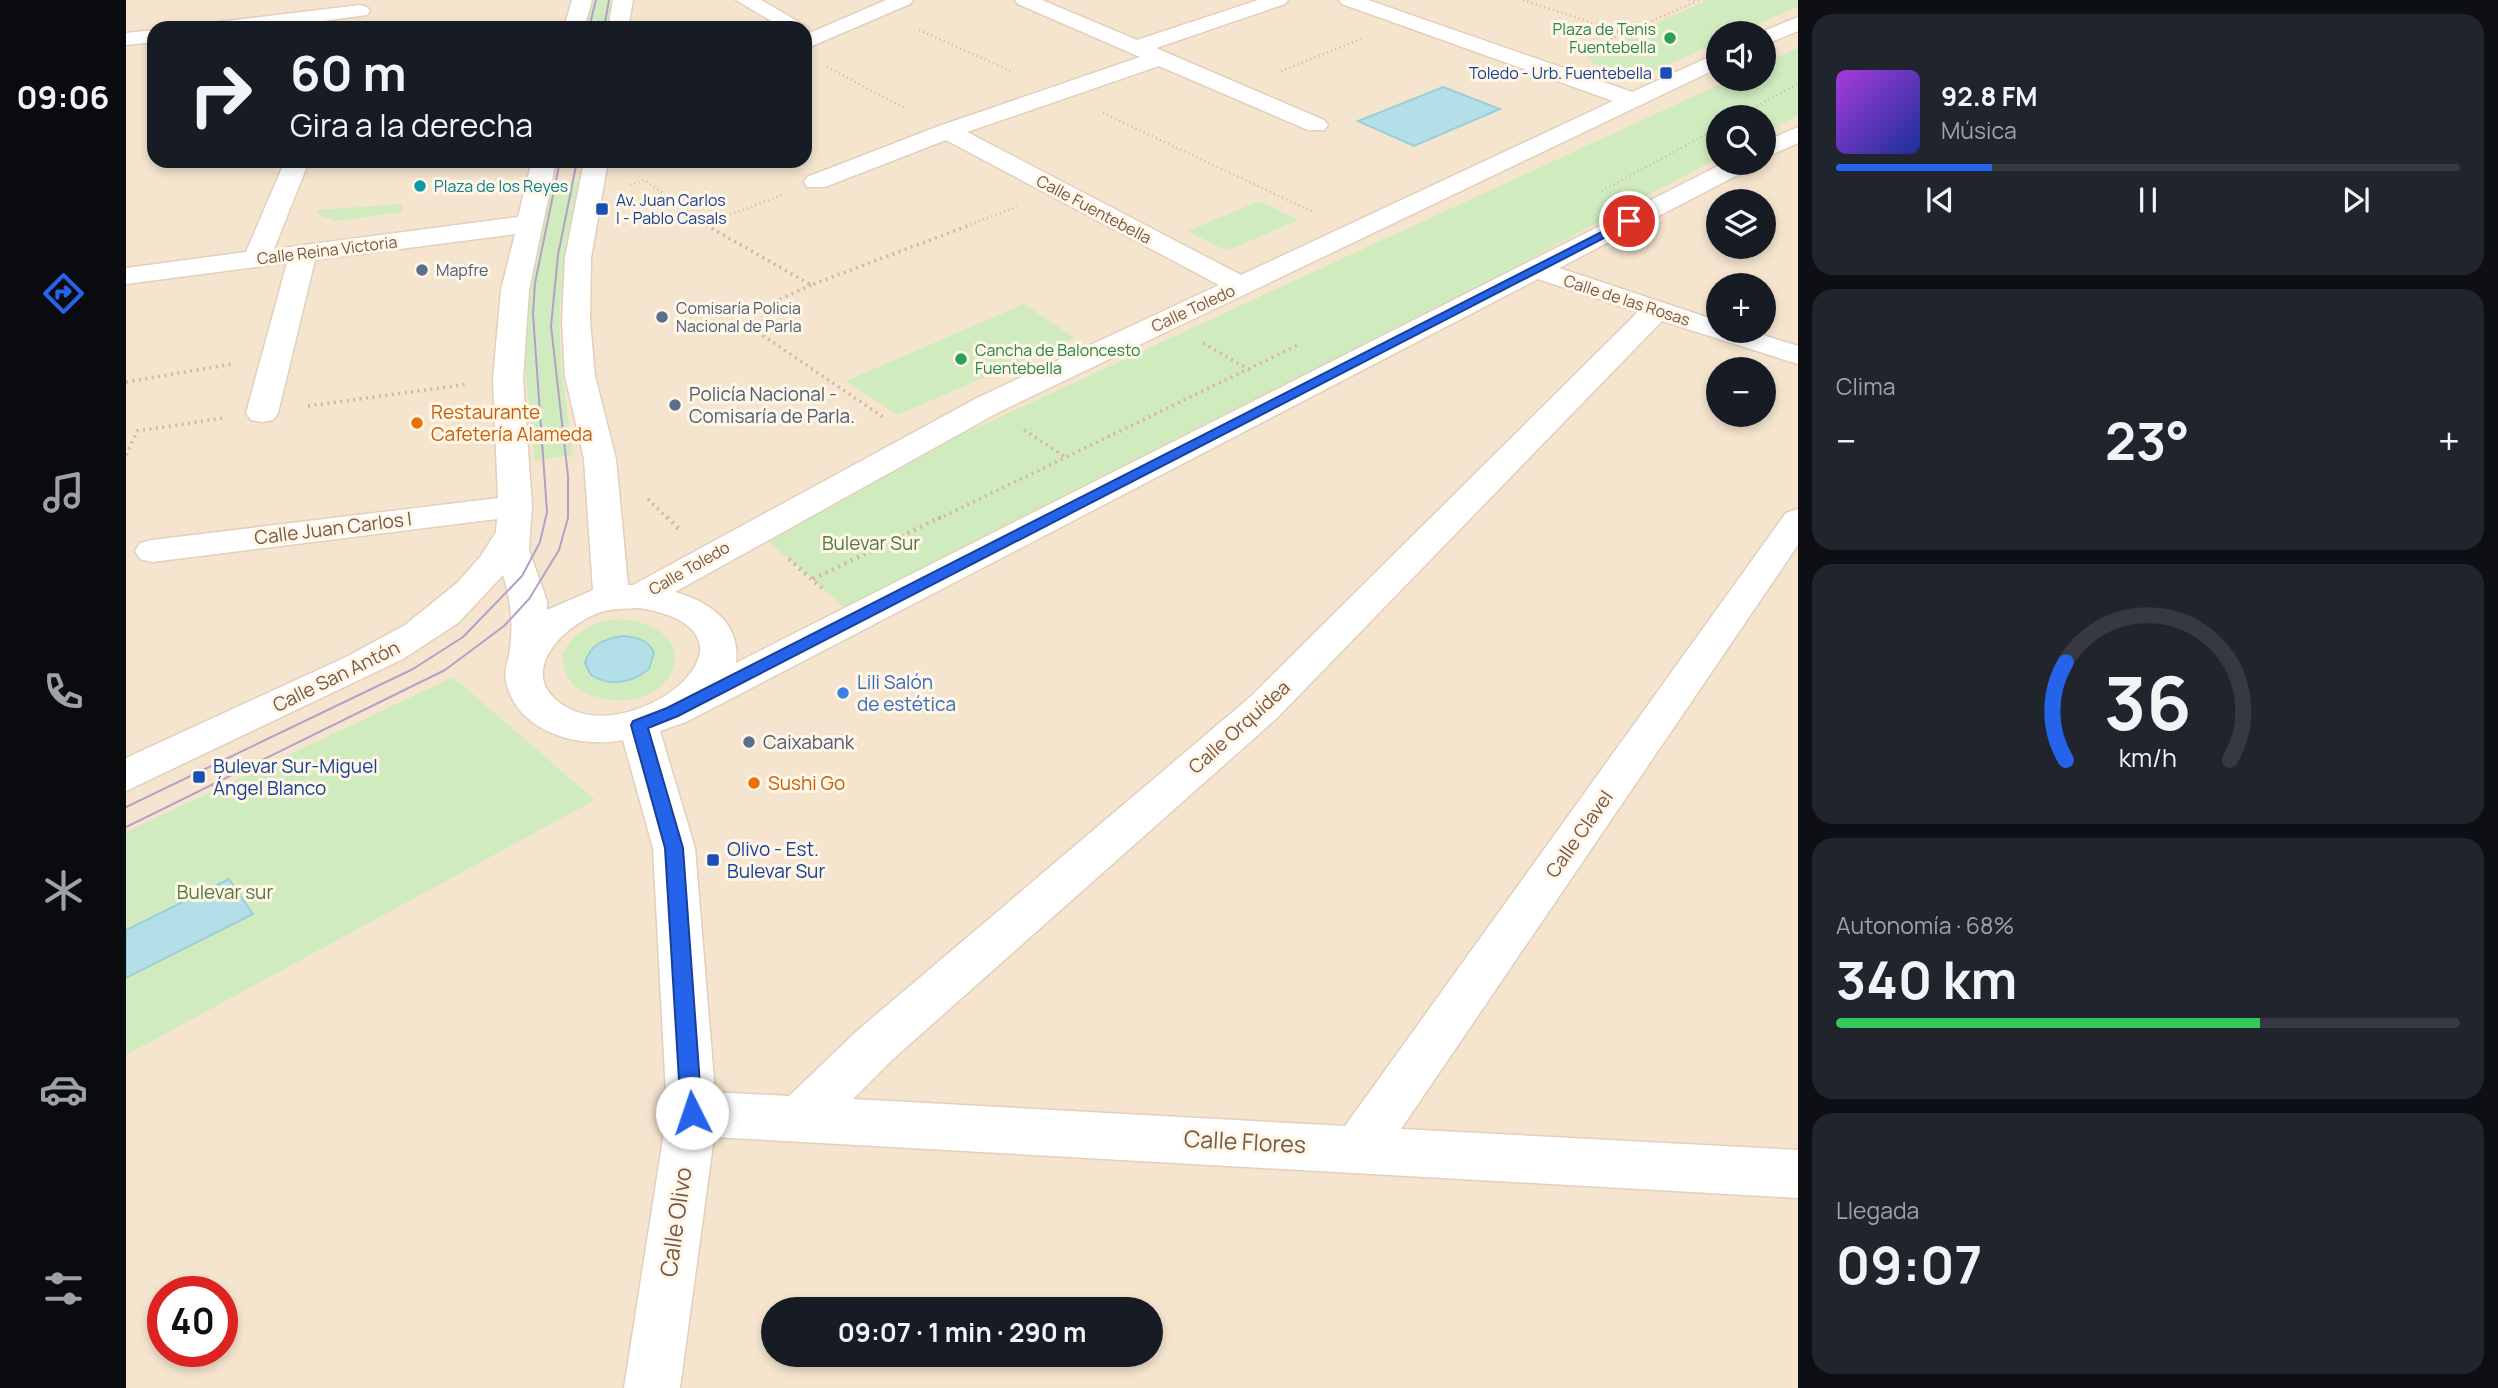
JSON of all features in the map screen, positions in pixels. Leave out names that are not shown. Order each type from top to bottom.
[{"type":"street","points":[[576,21],[582,0]]},
{"type":"street","points":[[619,21],[623,0]]},
{"type":"street","points":[[746,0],[783,21]]},
{"type":"street","points":[[812,33],[902,0]]},
{"type":"street","points":[[1025,0],[1316,125]]},
{"type":"street","points":[[816,182],[1150,53],[1278,0]]},
{"type":"street","points":[[1349,0],[1573,81],[1634,100]]},
{"type":"street","points":[[284,21],[359,13]]},
{"type":"street","points":[[1776,33],[1798,23]]},
{"type":"street","points":[[126,39],[147,37]]},
{"type":"street","name":"Calle Toledo","points":[[626,597],[988,405],[1706,66]]},
{"type":"street","name":"Calle Fuentebella","points":[[947,131],[1242,286]]},
{"type":"street","points":[[1776,145],[1798,134]]},
{"type":"street","points":[[257,258],[294,168]]},
{"type":"street","points":[[542,168],[515,290],[508,379],[512,550],[529,601],[528,654],[524,678],[531,696],[546,712],[575,724],[607,728],[656,718],[858,619],[1719,175]]},
{"type":"street","points":[[595,168],[575,282],[580,376],[600,459],[626,597]]},
{"type":"street","name":"Calle Reina Victoria","points":[[126,276],[528,224]]},
{"type":"street","points":[[262,412],[303,253]]},
{"type":"street","name":"Calle de las Rosas","points":[[1535,269],[1706,326]]},
{"type":"street","name":"Calle Orquídea","points":[[799,1120],[875,1045],[1263,708],[1656,310]]},
{"type":"street","name":"Calle de las Rosas","points":[[1761,343],[1798,355]]},
{"type":"street","name":"Calle Juan Carlos I","points":[[152,551],[513,520]]},
{"type":"street","name":"Calle San Antón","points":[[126,776],[412,639],[467,598],[491,570],[513,520]]},
{"type":"street","name":"Calle Clavel","points":[[1359,1148],[1798,520]]},
{"type":"street","points":[[528,654],[551,624],[567,613],[626,597],[669,599],[692,609],[711,626],[717,638],[719,651],[715,671],[701,691],[656,718]]},
{"type":"street","name":"Calle Olivo","points":[[652,1388],[692,1113],[674,848],[656,718]]},
{"type":"street","name":"Calle Flores","points":[[692,1113],[1798,1174]]},
{"type":"path","points":[[1523,0],[1623,34]]},
{"type":"path","points":[[1689,0],[1697,1]]},
{"type":"path","points":[[1579,53],[1697,1]]},
{"type":"path","points":[[912,26],[1024,77]]},
{"type":"path","points":[[1235,90],[1369,35]]},
{"type":"path","points":[[817,62],[947,131]]},
{"type":"path","points":[[1759,105],[1798,84]]},
{"type":"path","points":[[1098,111],[1316,214]]},
{"type":"path","points":[[1602,192],[1706,135]]},
{"type":"path","points":[[620,189],[645,180],[705,224],[811,285]]},
{"type":"path","points":[[705,224],[816,182]]},
{"type":"path","points":[[893,423],[747,324],[757,310],[811,285],[1020,205]]},
{"type":"path","points":[[1165,320],[1294,394]]},
{"type":"path","points":[[813,579],[1298,345]]},
{"type":"path","points":[[126,382],[276,357]]},
{"type":"path","points":[[988,405],[1111,488]]},
{"type":"path","points":[[647,498],[677,530],[736,517],[755,530],[858,619]]},
{"type":"shaded area","points":[[126,0],[1798,0],[1798,1388],[126,1388]]},
{"type":"green space","points":[[591,0],[614,0],[610,21],[586,21]]},
{"type":"green space","name":"Plaza de Tenis Fuentebella","points":[[1708,0],[1798,0],[1798,6],[1765,21],[1706,21],[1706,48],[1638,79],[1595,64],[1584,55]]},
{"type":"green space","name":"Bulevar Sur","points":[[1798,48],[1798,115],[1776,127],[1776,105],[1706,105],[1706,164],[858,619],[755,530],[1706,91],[1776,91],[1776,58]]},
{"type":"green space","points":[[580,181],[565,261],[560,309],[562,364],[573,455],[535,461],[525,366],[526,315],[549,182]]},
{"type":"green space","points":[[1259,201],[1298,220],[1226,251],[1188,231]]},
{"type":"green space","points":[[402,204],[402,212],[336,221],[316,214],[318,210]]},
{"type":"green space","name":"Cancha de Baloncesto Fuentebella","points":[[1024,304],[1075,338],[897,415],[846,381]]},
{"type":"green space","points":[[617,619],[647,625],[666,637],[674,652],[673,668],[664,684],[647,695],[625,700],[597,697],[572,683],[565,671],[562,655],[578,634],[591,626]],"holes":[[[622,636],[643,640],[653,661],[649,668],[637,677],[622,682],[599,680]]]},
{"type":"green space","name":"Bulevar sur","points":[[453,677],[595,800],[126,1055],[126,832]]},
{"type":"water","points":[[1443,87],[1500,109],[1414,146],[1358,121]]},
{"type":"water","points":[[622,636],[641,640],[651,648],[654,653],[649,669],[635,678],[621,682],[606,681],[591,675],[585,663],[590,651],[604,641]]},
{"type":"water","points":[[229,879],[253,914],[126,978],[126,930]]},
{"type":"tram line","points":[[591,21],[596,0]]},
{"type":"tram line","points":[[605,21],[609,0]]},
{"type":"tram line","points":[[126,807],[413,669],[463,637],[522,576],[540,542],[547,512],[533,314],[535,283],[559,168]]},
{"type":"tram line","points":[[126,827],[445,670],[504,626],[529,599],[559,550],[568,518],[568,476],[551,326],[558,255],[576,168]]},
{"type":"place","name":"Plaza de Tenis Fuentebella","points":[[1670,38]]},
{"type":"place","name":"Toledo - Urb. Fuentebella","points":[[1666,73]]},
{"type":"place","name":"Plaza de los Reyes","points":[[420,186]]},
{"type":"place","name":"Av. Juan Carlos I - Pablo Casals","points":[[602,209]]},
{"type":"place","name":"Mapfre","points":[[422,270]]},
{"type":"place","name":"Comisaría Policia Nacional de Parla","points":[[662,317]]},
{"type":"place","name":"Cancha de Baloncesto Fuentebella","points":[[961,359]]},
{"type":"place","name":"Policía Nacional - Comisaría de Parla.","points":[[675,405]]},
{"type":"place","name":"Restaurante Cafetería Alameda","points":[[417,423]]},
{"type":"place","name":"Lili Salón de estética","points":[[843,693]]},
{"type":"place","name":"Caixabank","points":[[749,742]]},
{"type":"place","name":"Bulevar Sur-Miguel Ángel Blanco","points":[[199,777]]},
{"type":"place","name":"Sushi Go","points":[[754,783]]},
{"type":"place","name":"Olivo - Est. Bulevar Sur","points":[[713,860]]},
{"type":"route","points":[[692,1113],[674,848],[639,725],[672,712],[881,608],[1629,221]]}]
